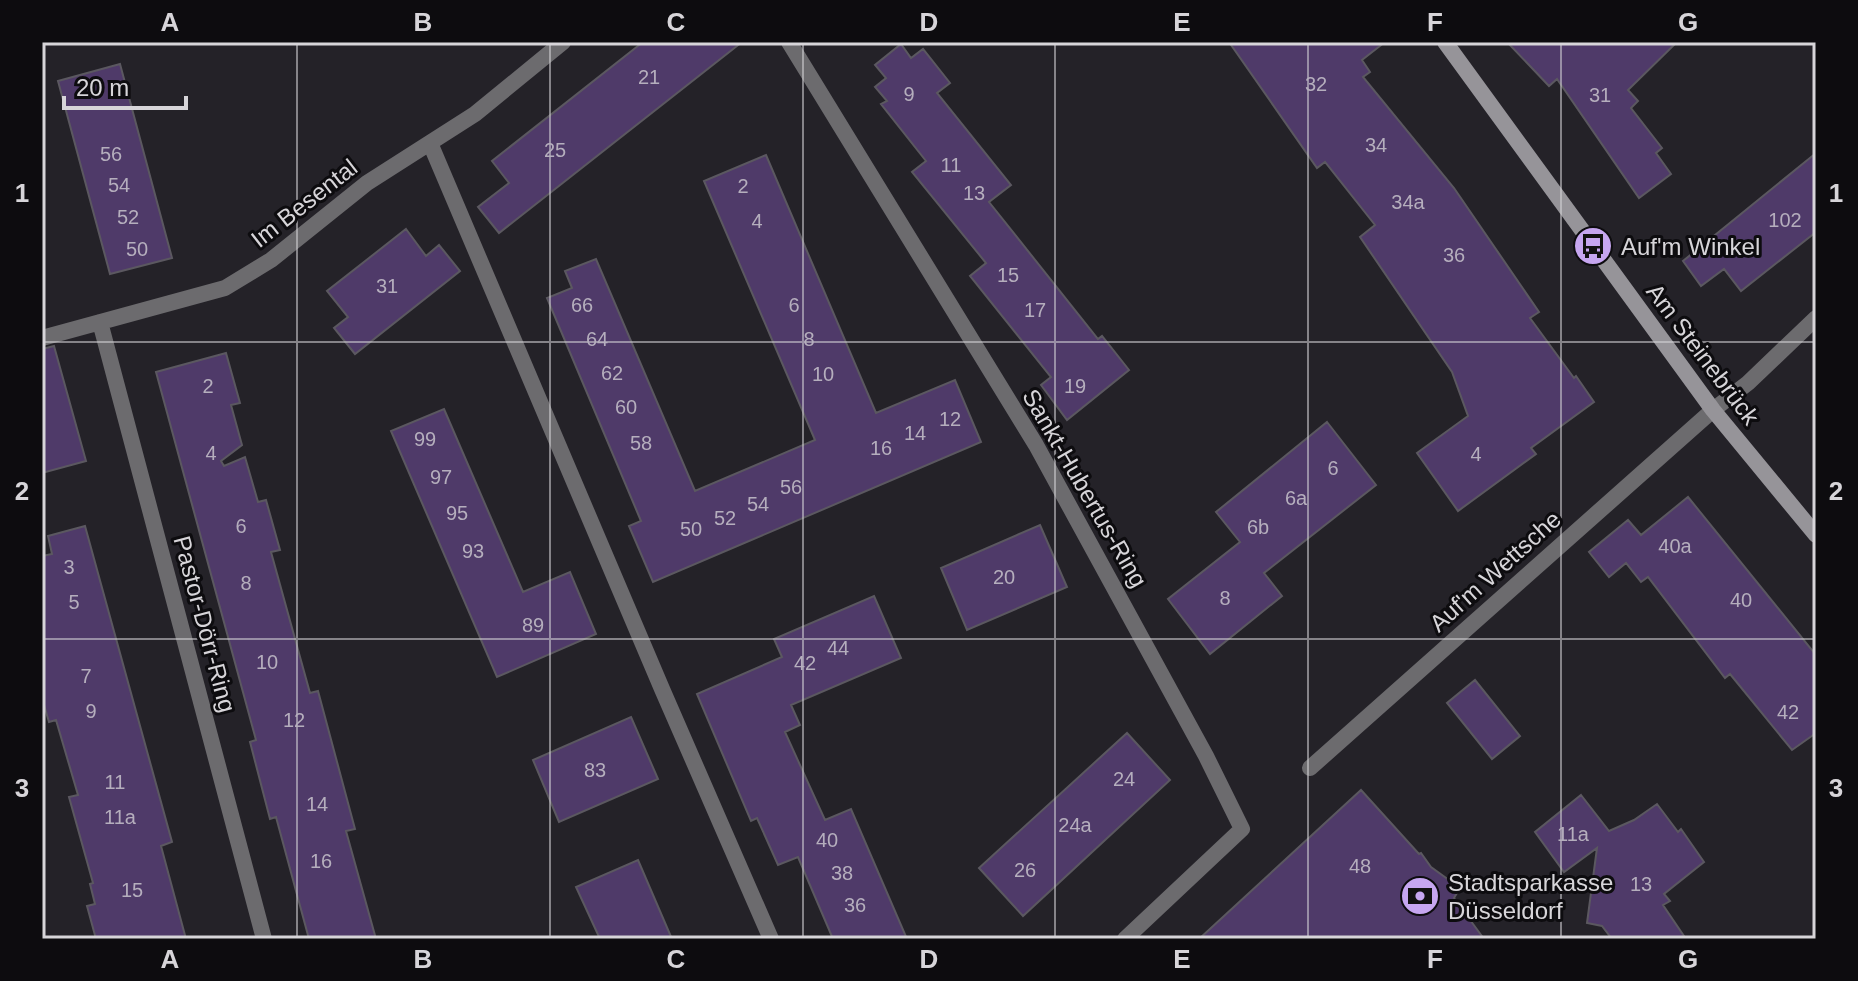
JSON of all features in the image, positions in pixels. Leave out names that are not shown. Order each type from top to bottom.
[{"type":"street","name":"Im Besental","points":[[42,338],[225,288],[245,278],[367,183],[475,114],[563,42]]},
{"type":"street","name":"Sankt-Hubertus-Ring","points":[[789,42],[1036,445],[1199,743],[1242,829],[1125,939]]},
{"type":"street","name":"Am Steinebrück","points":[[1445,42],[1713,410],[1816,535]]},
{"type":"street","points":[[430,143],[771,939]]},
{"type":"street","name":"Auf'm Wettsche","points":[[1310,768],[1713,410],[1748,383],[1816,318]]},
{"type":"street","name":"Pastor-Dörr-Ring","points":[[100,322],[264,939]]},
{"type":"building","points":[[643,42],[742,42],[499,233],[478,207],[509,183],[492,161]]},
{"type":"building","points":[[1229,42],[1385,42],[1362,60],[1370,72],[1363,77],[1454,188],[1539,312],[1530,318],[1594,402],[1531,448],[1536,454],[1458,511],[1417,453],[1468,416],[1452,372],[1360,237],[1375,225],[1325,162],[1317,168]]},
{"type":"building","points":[[1507,42],[1677,42],[1628,90],[1638,101],[1631,108],[1662,148],[1656,153],[1671,174],[1639,198],[1557,79],[1549,86]]},
{"type":"building","points":[[901,44],[911,58],[923,49],[950,83],[937,93],[1011,185],[989,202],[1098,339],[1102,336],[1129,370],[1067,420],[1041,385],[1051,377],[970,276],[986,263],[912,172],[926,161],[881,104],[887,101],[875,87],[886,78],[875,65]]},
{"type":"building","points":[[120,64],[172,258],[110,274],[58,81]]},
{"type":"building","points":[[1816,153],[1816,232],[1741,291],[1724,269],[1701,286],[1683,261]]},
{"type":"building","points":[[766,155],[876,413],[955,380],[981,442],[653,582],[629,526],[641,521],[547,298],[572,288],[565,271],[596,259],[695,491],[815,440],[704,181]]},
{"type":"building","points":[[406,229],[426,256],[439,245],[460,271],[355,354],[334,328],[348,317],[327,291]]},
{"type":"building","points":[[54,346],[86,461],[42,473],[42,349]]},
{"type":"building","points":[[226,353],[240,403],[231,405],[242,445],[221,461],[224,466],[245,457],[258,502],[266,500],[280,550],[271,552],[310,693],[318,691],[355,829],[346,831],[376,939],[309,939],[276,817],[270,819],[250,742],[256,740],[156,372]]},
{"type":"building","points":[[444,409],[523,592],[570,572],[596,634],[497,677],[391,431]]},
{"type":"building","points":[[1327,422],[1376,485],[1264,573],[1282,596],[1210,654],[1168,599],[1240,542],[1216,512]]},
{"type":"building","points":[[1688,497],[1816,655],[1816,733],[1792,750],[1730,674],[1725,678],[1648,577],[1641,582],[1626,563],[1609,577],[1589,552],[1628,520],[1641,535]]},
{"type":"building","points":[[1040,525],[1067,587],[967,630],[941,568]]},
{"type":"building","points":[[85,526],[172,842],[161,846],[186,939],[96,939],[87,906],[95,904],[90,884],[93,883],[69,797],[78,795],[56,720],[49,722],[42,698],[42,556],[52,554],[48,536]]},
{"type":"building","points":[[874,596],[901,658],[791,705],[800,725],[785,732],[825,820],[851,809],[907,939],[833,939],[798,857],[778,865],[757,818],[751,821],[697,694],[782,657],[774,639]]},
{"type":"building","points":[[1475,680],[1520,736],[1492,759],[1447,703]]},
{"type":"building","points":[[631,717],[658,779],[559,822],[533,760]]},
{"type":"building","points":[[1127,733],[1170,780],[1023,916],[979,868]]},
{"type":"building","points":[[1361,790],[1431,867],[1460,888],[1454,898],[1484,939],[1199,939]]},
{"type":"building","points":[[1581,795],[1609,831],[1634,820],[1657,804],[1678,832],[1681,829],[1704,862],[1664,894],[1670,901],[1663,905],[1686,939],[1612,939],[1602,926],[1587,923],[1597,848],[1564,872],[1535,832]]},
{"type":"building","points":[[638,860],[672,939],[600,939],[576,887]]},
{"type":"place","name":"Auf'm Winkel","points":[[1593,246]]},
{"type":"place","name":"Stadtsparkasse Düsseldorf","points":[[1420,896]]}]
